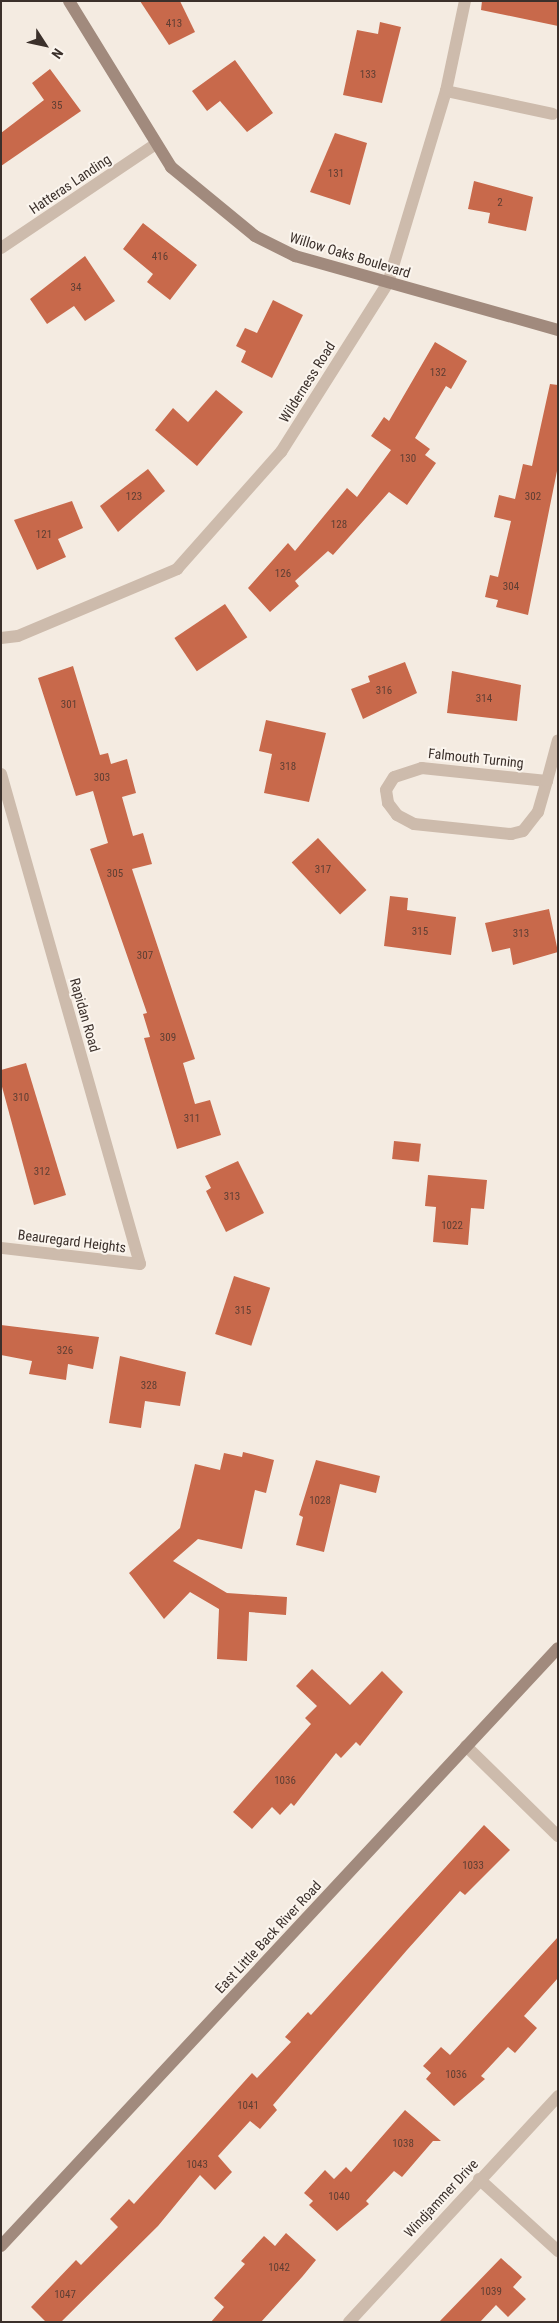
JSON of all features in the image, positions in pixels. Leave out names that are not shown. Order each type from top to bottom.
[{"type":"street","name":"Willow Oaks Boulevard","points":[[68,1],[154,145],[197,193],[255,236],[294,256],[558,330]]},
{"type":"street","name":"Wilderness Road","points":[[1,638],[18,636],[177,569],[281,452],[388,283],[446,91],[465,1]]},
{"type":"street","points":[[446,91],[552,114]]},
{"type":"street","name":"Hatteras Landing","points":[[1,248],[154,145]]},
{"type":"street","name":"Falmouth Turning","points":[[547,781],[422,768],[394,777],[386,790],[388,803],[397,814],[414,824],[500,835],[523,831],[532,823],[547,781],[558,740]]},
{"type":"street","name":"Rapidan Road","points":[[1,774],[140,1264]]},
{"type":"street","name":"Beauregard Heights","points":[[1,1248],[140,1264]]},
{"type":"street","name":"East Little Back River Road","points":[[1,2246],[558,1648]]},
{"type":"street","points":[[466,1746],[558,1836]]},
{"type":"street","name":"Windjammer Drive","points":[[349,2322],[479,2179],[558,2096]]},
{"type":"street","points":[[479,2179],[558,2251]]},
{"type":"building","points":[[140,1],[180,1],[195,32],[169,45]]},
{"type":"building","points":[[482,1],[558,1],[558,26],[481,10]]},
{"type":"building","points":[[380,22],[401,27],[382,103],[343,95],[357,30],[378,34]]},
{"type":"building","points":[[235,60],[273,113],[247,132],[220,101],[207,111],[192,91]]},
{"type":"building","points":[[50,69],[81,111],[1,166],[1,133],[44,100],[32,83]]},
{"type":"building","points":[[335,133],[367,143],[350,205],[310,192]]},
{"type":"building","points":[[474,181],[533,197],[526,231],[488,223],[490,213],[468,209]]},
{"type":"building","points":[[143,223],[197,265],[170,300],[147,282],[153,274],[123,249]]},
{"type":"building","points":[[85,256],[115,301],[85,321],[74,306],[47,324],[30,299]]},
{"type":"building","points":[[273,300],[303,315],[272,378],[241,362],[246,351],[236,346],[245,328],[257,333]]},
{"type":"building","points":[[435,342],[467,361],[451,389],[446,386],[415,438],[430,449],[425,455],[436,463],[407,505],[389,492],[333,555],[328,551],[295,581],[299,586],[270,612],[248,588],[288,543],[295,551],[347,488],[357,497],[391,450],[371,436],[384,417],[389,421]]},
{"type":"building","points":[[550,384],[558,385],[558,466],[528,615],[496,607],[498,600],[485,597],[490,575],[498,577],[511,521],[494,517],[499,495],[515,499],[523,464],[532,466]]},
{"type":"building","points":[[216,390],[243,412],[197,466],[155,430],[173,408],[188,422]]},
{"type":"building","points":[[148,469],[165,491],[118,532],[100,506]]},
{"type":"building","points":[[72,501],[83,528],[58,539],[66,557],[37,570],[14,520]]},
{"type":"building","points":[[225,604],[247,637],[197,671],[174,638]]},
{"type":"building","points":[[405,662],[417,693],[363,719],[351,689],[370,682],[368,676]]},
{"type":"building","points":[[73,666],[100,755],[108,753],[111,764],[127,759],[136,793],[122,797],[133,836],[143,833],[152,864],[132,869],[195,1059],[183,1063],[195,1104],[210,1100],[221,1135],[177,1149],[144,1038],[150,1037],[143,1014],[147,1013],[90,849],[108,843],[93,791],[76,796],[38,678]]},
{"type":"building","points":[[452,671],[521,685],[517,721],[447,713]]},
{"type":"building","points":[[266,720],[326,733],[309,802],[264,793],[272,754],[259,751]]},
{"type":"building","points":[[318,838],[366,890],[340,914],[292,863]]},
{"type":"building","points":[[390,896],[408,898],[407,910],[456,917],[451,955],[384,946]]},
{"type":"building","points":[[549,909],[558,952],[513,965],[510,948],[492,952],[485,923]]},
{"type":"building","points":[[26,1063],[66,1195],[34,1205],[1,1083],[1,1070]]},
{"type":"building","points":[[394,1141],[421,1144],[419,1162],[392,1159]]},
{"type":"building","points":[[238,1161],[264,1213],[226,1232],[206,1191],[211,1188],[205,1176]]},
{"type":"building","points":[[428,1175],[487,1180],[484,1209],[471,1208],[468,1245],[433,1242],[436,1207],[425,1206]]},
{"type":"building","points":[[234,1276],[270,1288],[251,1346],[215,1334]]},
{"type":"building","points":[[1,1325],[99,1337],[93,1369],[68,1364],[66,1380],[29,1374],[32,1361],[1,1355]]},
{"type":"building","points":[[120,1356],[186,1372],[180,1406],[145,1401],[141,1428],[109,1423]]},
{"type":"building","points":[[243,1452],[274,1460],[266,1493],[255,1490],[242,1549],[198,1539],[173,1561],[227,1593],[287,1597],[286,1615],[249,1612],[247,1661],[217,1659],[219,1609],[190,1592],[164,1619],[129,1573],[180,1528],[195,1464],[220,1470],[224,1453],[242,1457]]},
{"type":"building","points":[[316,1460],[380,1476],[376,1493],[340,1484],[324,1552],[296,1545],[303,1517],[299,1515]]},
{"type":"building","points":[[312,1669],[350,1705],[382,1671],[403,1692],[360,1746],[356,1742],[341,1758],[336,1753],[294,1806],[291,1803],[280,1815],[272,1807],[252,1829],[233,1812],[311,1724],[305,1718],[317,1706],[296,1686]]},
{"type":"building","points":[[484,1825],[510,1850],[465,1895],[460,1891],[407,1950],[273,2105],[277,2110],[260,2129],[250,2121],[218,2156],[232,2172],[215,2190],[200,2175],[158,2226],[61,2322],[46,2322],[31,2307],[76,2260],[81,2265],[118,2227],[110,2219],[129,2199],[134,2204],[252,2073],[257,2078],[291,2042],[285,2037],[308,2012],[311,2015]]},
{"type":"building","points":[[558,1937],[558,1978],[524,2016],[537,2028],[515,2053],[508,2047],[481,2076],[485,2079],[454,2106],[426,2079],[431,2073],[423,2066],[441,2047],[450,2055]]},
{"type":"building","points":[[405,2110],[441,2141],[433,2141],[402,2177],[394,2171],[366,2201],[369,2204],[337,2231],[309,2205],[313,2201],[304,2193],[325,2170],[334,2179],[346,2167],[351,2172]]},
{"type":"building","points":[[286,2233],[316,2260],[302,2277],[261,2322],[211,2322],[224,2307],[214,2298],[245,2264],[241,2261],[264,2236],[275,2246]]},
{"type":"building","points":[[501,2258],[522,2277],[513,2287],[526,2299],[508,2317],[496,2305],[480,2322],[439,2322]]}]
